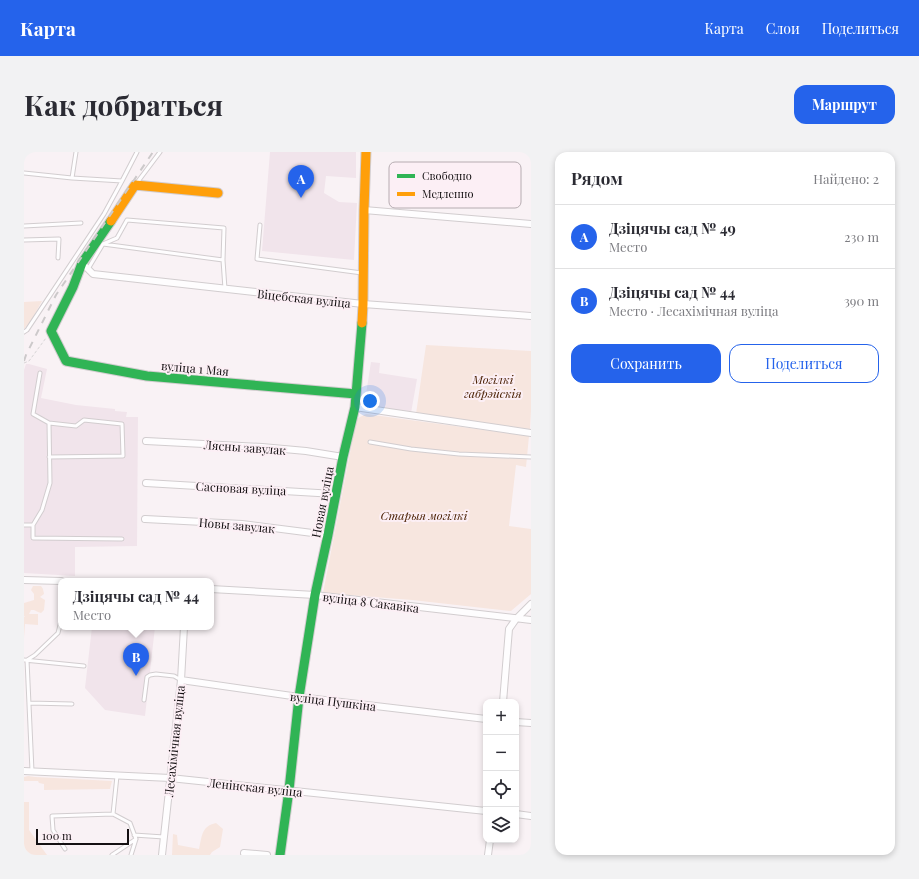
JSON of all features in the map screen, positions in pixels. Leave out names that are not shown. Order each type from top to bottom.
[{"type":"street","name":"Новая вуліца","points":[[280,855],[299,697],[315,595],[343,457],[356,408],[363,304],[366,152]]},
{"type":"street","points":[[51,331],[85,266],[135,185],[218,193]]},
{"type":"street","points":[[364,210],[531,224]]},
{"type":"street","name":"Віцебская вуліца","points":[[85,266],[93,274],[225,289],[363,304],[531,316]]},
{"type":"street","name":"вуліца 1 Мая","points":[[51,331],[66,361],[147,376],[356,394]]},
{"type":"street","points":[[356,408],[531,433]]},
{"type":"street","name":"Лясны завулак","points":[[146,441],[306,451],[343,457]]},
{"type":"street","name":"Сасновая вуліца","points":[[146,483],[335,494]]},
{"type":"street","name":"Новы завулак","points":[[145,519],[242,524],[328,535]]},
{"type":"street","points":[[24,580],[58,581]]},
{"type":"street","name":"вуліца 8 Сакавіка","points":[[214,589],[315,595],[531,620]]},
{"type":"street","points":[[503,699],[509,629],[516,619],[531,604]]},
{"type":"street","name":"Лесахімічная вуліца","points":[[162,855],[184,630]]},
{"type":"street","name":"вуліца Пушкіна","points":[[180,680],[299,697],[483,719]]},
{"type":"street","points":[[519,722],[531,723]]},
{"type":"street","name":"Ленінская вуліца","points":[[24,771],[170,778],[483,811]]},
{"type":"street","points":[[519,814],[531,816]]},
{"type":"street","points":[[488,855],[490,843]]},
{"type":"street","points":[[244,852],[267,855]]},
{"type":"lane","points":[[72,178],[76,152]]},
{"type":"lane","points":[[24,332],[27,330],[95,227],[137,152]]},
{"type":"lane","points":[[135,185],[160,152]]},
{"type":"lane","points":[[24,173],[122,181]]},
{"type":"lane","points":[[85,266],[103,244],[117,238],[127,220],[224,228],[223,260],[225,289]]},
{"type":"lane","points":[[24,226],[81,223]]},
{"type":"lane","points":[[260,225],[257,259],[363,273]]},
{"type":"lane","points":[[24,240],[59,239],[58,258]]},
{"type":"lane","points":[[103,244],[223,260]]},
{"type":"lane","points":[[40,373],[33,414],[49,423],[76,426],[84,420],[122,424],[123,456],[49,457]]},
{"type":"lane","points":[[49,423],[50,482],[42,510],[33,525],[33,538],[122,538]]},
{"type":"lane","points":[[370,442],[411,449],[459,454],[531,457]]},
{"type":"lane","points":[[24,525],[33,525]]},
{"type":"lane","points":[[25,660],[35,655],[58,633],[59,630]]},
{"type":"lane","points":[[25,660],[84,666]]},
{"type":"lane","points":[[25,660],[29,703],[32,771]]},
{"type":"lane","points":[[144,700],[147,677],[150,675],[156,674],[174,676],[180,680]]},
{"type":"lane","points":[[29,703],[72,704]]},
{"type":"lane","points":[[113,814],[117,776]]},
{"type":"lane","points":[[65,849],[54,830],[52,816],[113,814],[130,823],[135,837],[132,855]]},
{"type":"lane","points":[[112,855],[135,837],[164,837]]},
{"type":"path","points":[[24,363],[29,361],[51,331]]},
{"type":"shaded area","points":[[270,152],[356,152],[356,178],[326,176],[324,193],[339,202],[357,203],[354,260],[262,251]]},
{"type":"shaded area","points":[[371,362],[380,363],[379,373],[417,379],[411,413],[364,407]]},
{"type":"shaded area","points":[[26,364],[47,369],[41,398],[76,405],[115,409],[115,411],[127,412],[126,417],[138,417],[137,546],[75,547],[75,576],[24,573],[24,370]]},
{"type":"shaded area","points":[[92,630],[155,630],[145,716],[105,710],[85,688]]},
{"type":"green space","points":[[42,301],[32,319],[24,329],[24,302]]},
{"type":"green space","name":"Могілкі габрэйскія","points":[[426,345],[531,351],[530,429],[416,414]]},
{"type":"green space","name":"Старыя могілкі","points":[[366,414],[529,436],[526,467],[516,465],[509,526],[531,529],[531,594],[511,611],[412,600],[323,593],[356,422],[358,418]]},
{"type":"green space","points":[[33,586],[41,586],[43,589],[44,594],[40,597],[45,600],[44,610],[41,613],[31,610],[29,614],[38,614],[38,625],[25,624],[24,638],[24,603],[34,600],[34,594],[31,590]]},
{"type":"green space","points":[[24,777],[112,781],[110,789],[44,790],[44,784],[39,783],[38,781],[24,781]]},
{"type":"green space","points":[[24,802],[29,802],[29,830],[47,855],[26,855],[24,848]]},
{"type":"green space","points":[[216,823],[223,829],[220,847],[210,855],[172,855],[173,834],[177,835],[178,845],[199,849],[205,829],[211,824]]},
{"type":"railway","points":[[24,361],[56,295],[153,152]]},
{"type":"traffic: fast","points":[[111,221],[82,263],[73,287],[51,331],[66,361],[147,376],[356,394]]},
{"type":"traffic: fast","points":[[280,855],[299,697],[315,595],[343,457],[355,407],[362,323]]},
{"type":"traffic: slow","points":[[362,323],[366,152]]},
{"type":"traffic: slow","points":[[111,221],[135,185],[218,193]]},
{"type":"place","name":"Дзіцячы сад № 49","points":[[301,198]]},
{"type":"place","name":"Дзіцячы сад № 44","points":[[136,676]]}]
